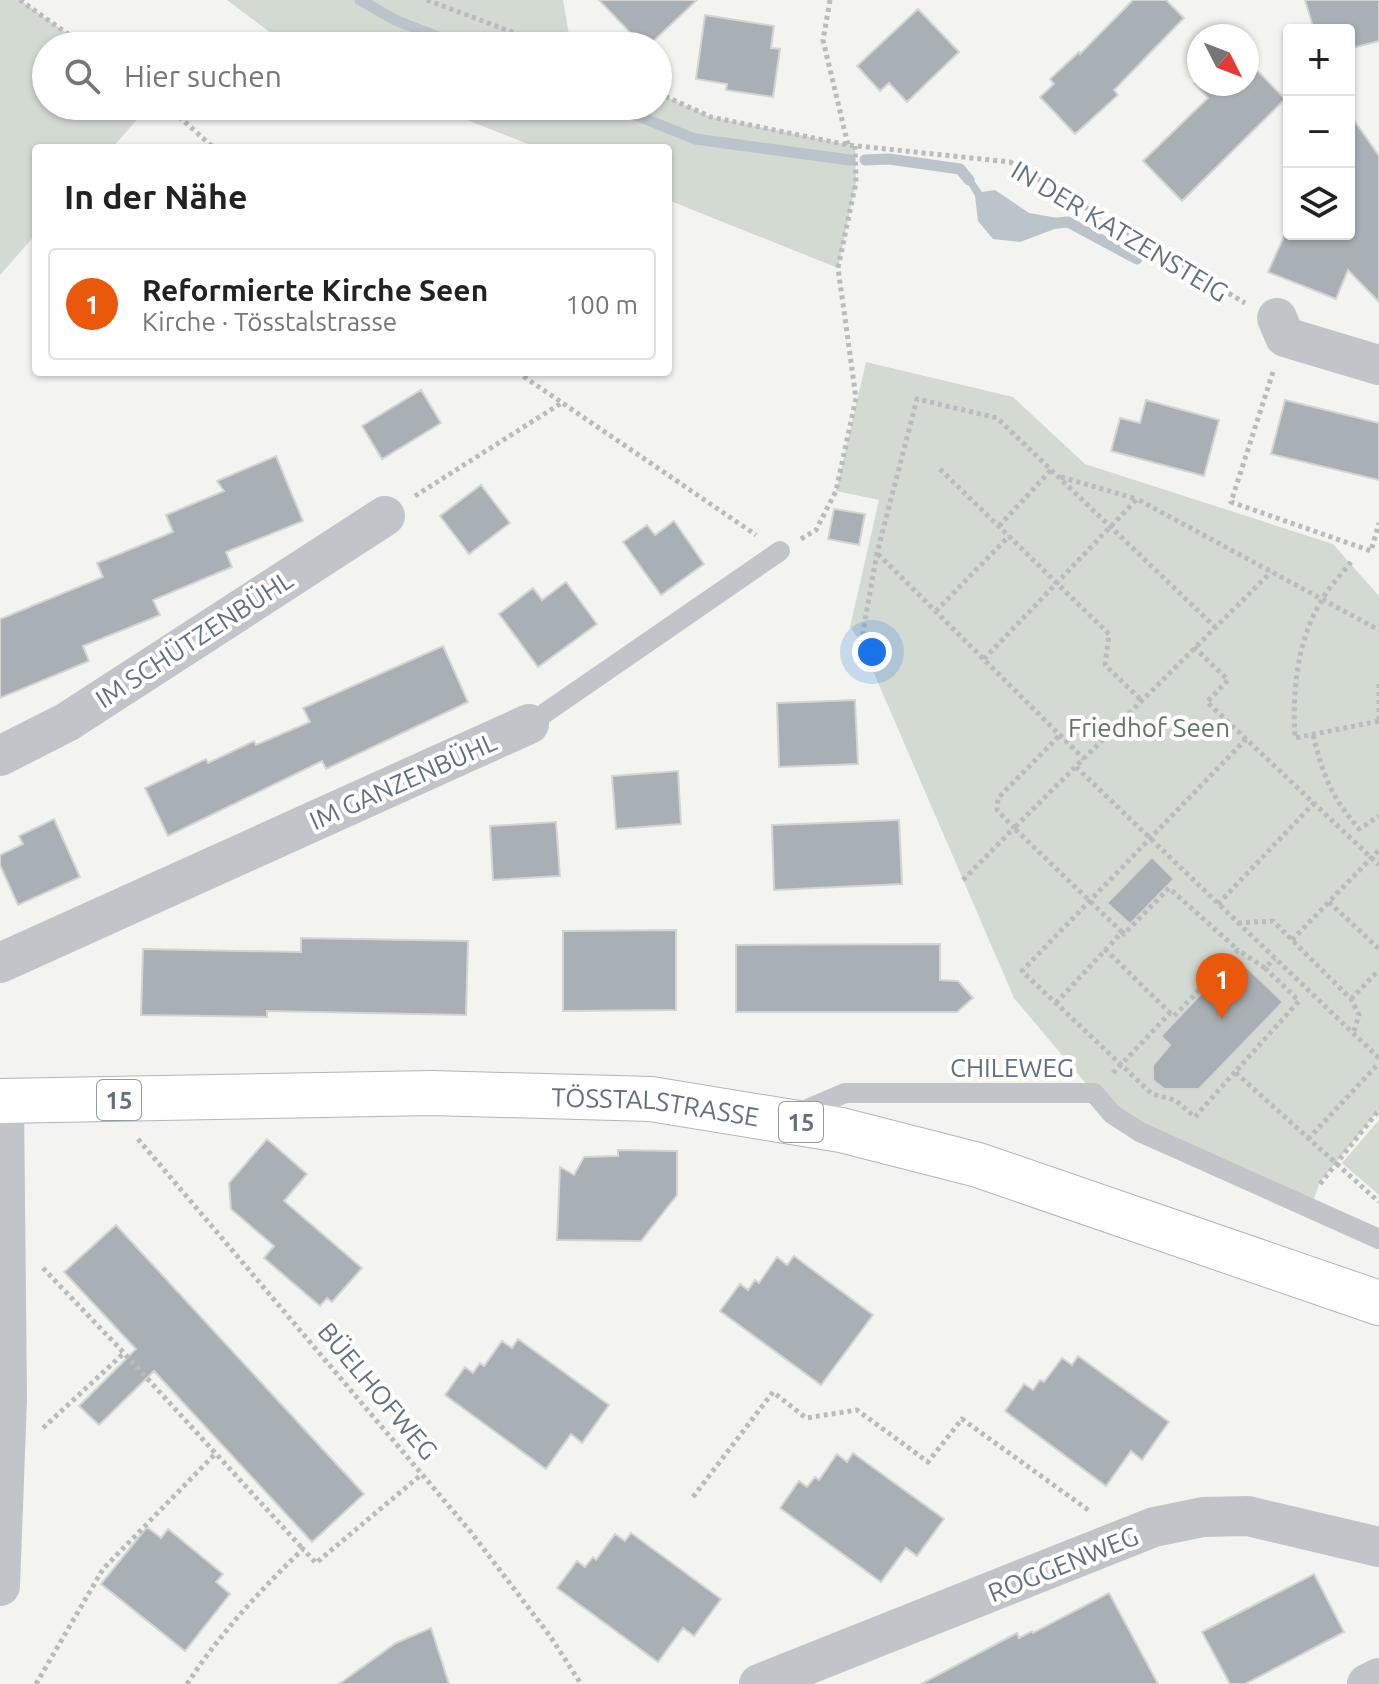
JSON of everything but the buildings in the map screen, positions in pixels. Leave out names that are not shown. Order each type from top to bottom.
[{"type":"main road","name":"TÖSSTALSTRASSE","points":[[2,1101],[432,1093],[651,1099],[784,1119],[880,1139],[978,1165],[1379,1303]]},
{"type":"street","points":[[1281,328],[1379,365]]},
{"type":"street","name":"IM SCHÜTZENBÜHL","points":[[0,756],[67,722],[385,516]]},
{"type":"street","name":"IM GANZENBÜHL","points":[[0,963],[529,724]]},
{"type":"street","points":[[0,1586],[5,1449],[2,1101]]},
{"type":"street","name":"ROGGENWEG","points":[[759,1684],[1154,1527],[1203,1517],[1248,1516],[1379,1547]]},
{"type":"street","points":[[1367,1684],[1379,1678]]},
{"type":"lane","name":"IM GANZENBÜHL","points":[[529,724],[780,551]]},
{"type":"lane","name":"CHILEWEG","points":[[784,1119],[845,1093],[1094,1093],[1112,1114],[1140,1132],[1379,1239]]},
{"type":"path","points":[[20,0],[65,32]]},
{"type":"path","points":[[427,0],[512,32]]},
{"type":"path","points":[[523,376],[780,551],[816,530],[836,491],[856,398],[838,268],[856,182],[852,146],[823,40],[830,0]]},
{"type":"path","name":"IN DER KATZENSTEIG","points":[[672,99],[711,117],[852,146],[1010,162],[1281,328]]},
{"type":"path","points":[[183,120],[210,144]]},
{"type":"path","points":[[1281,328],[1231,502],[1371,551],[1379,523]]},
{"type":"path","points":[[861,643],[877,553],[917,399],[997,418],[1215,627]]},
{"type":"path","points":[[385,516],[563,402]]},
{"type":"path","points":[[940,469],[1109,634],[1105,665],[1142,701]]},
{"type":"path","points":[[999,526],[1051,470]]},
{"type":"path","points":[[1056,475],[1137,499],[1379,630]]},
{"type":"path","points":[[984,659],[1137,499]]},
{"type":"path","points":[[936,611],[1009,536]]},
{"type":"path","points":[[877,553],[1084,759]]},
{"type":"path","points":[[1351,562],[1322,599],[1310,622],[1297,669],[1293,709],[1295,738],[1379,721],[1379,684]]},
{"type":"path","points":[[963,880],[1271,572]]},
{"type":"path","points":[[1194,647],[1228,680],[1207,702],[1379,865]]},
{"type":"path","points":[[1312,734],[1325,782],[1339,806],[1359,829],[1379,816]]},
{"type":"path","points":[[1060,735],[998,798],[997,810],[1122,932]]},
{"type":"path","points":[[1056,1003],[1105,949],[1169,888],[1238,950],[1265,968],[1299,1001],[1195,1117],[1175,1100],[1152,1094],[1022,971],[1246,739]]},
{"type":"path","points":[[1076,767],[1379,1060],[1308,1139]]},
{"type":"path","points":[[1218,904],[1314,803]]},
{"type":"path","points":[[1292,940],[1379,850]]},
{"type":"path","points":[[1329,902],[1379,949]]},
{"type":"path","points":[[1238,923],[1273,921],[1351,999],[1359,1015],[1353,1034]]},
{"type":"path","points":[[1105,949],[1174,1016],[1238,950]]},
{"type":"path","points":[[1265,968],[1275,958]]},
{"type":"path","points":[[1351,999],[1379,970]]},
{"type":"path","points":[[1094,1093],[1170,1013]]},
{"type":"path","points":[[1235,1072],[1379,1202]]},
{"type":"path","points":[[1311,1207],[1320,1182],[1379,1110]]},
{"type":"path","name":"BÜELHOFWEG","points":[[132,1132],[470,1531],[550,1636],[581,1684]]},
{"type":"path","points":[[42,1267],[316,1563],[422,1474]]},
{"type":"path","points":[[5,1449],[37,1434],[124,1353]]},
{"type":"path","points":[[693,1497],[773,1392],[806,1418],[857,1410],[928,1462],[962,1419],[1127,1538]]},
{"type":"path","points":[[36,1684],[103,1569],[215,1454]]},
{"type":"path","points":[[187,1684],[220,1639],[269,1582],[303,1549]]},
{"type":"green space","points":[[0,0],[20,0],[65,32],[32,32],[32,120],[137,120],[116,144],[32,144],[32,239],[0,275]]},
{"type":"green space","points":[[227,0],[563,0],[569,32],[269,32]]},
{"type":"green space","points":[[672,99],[711,117],[855,146],[856,182],[838,268],[672,202],[672,144],[528,144],[467,120],[672,120]]},
{"type":"green space","name":"Friedhof Seen","points":[[866,362],[1013,397],[1085,464],[1333,544],[1379,596],[1379,1110],[1320,1182],[1311,1207],[1140,1132],[1094,1093],[1014,998],[861,643],[850,627],[879,500],[836,491]]},
{"type":"green space","points":[[1379,1120],[1379,1195],[1342,1163]]},
{"type":"shaded area","points":[[965,168],[982,192],[995,190],[1029,213],[1069,220],[1068,224],[1020,242],[993,239],[978,221],[975,196],[961,172]]},
{"type":"waterway","points":[[360,0],[395,20],[425,32]]},
{"type":"waterway","points":[[648,120],[695,139],[850,160]]},
{"type":"waterway","points":[[865,160],[889,159],[960,169],[969,180]]},
{"type":"waterway","points":[[1057,223],[1068,222],[1137,259]]},
{"type":"place","name":"Reformierte Kirche Seen","points":[[1222,1019]]}]
